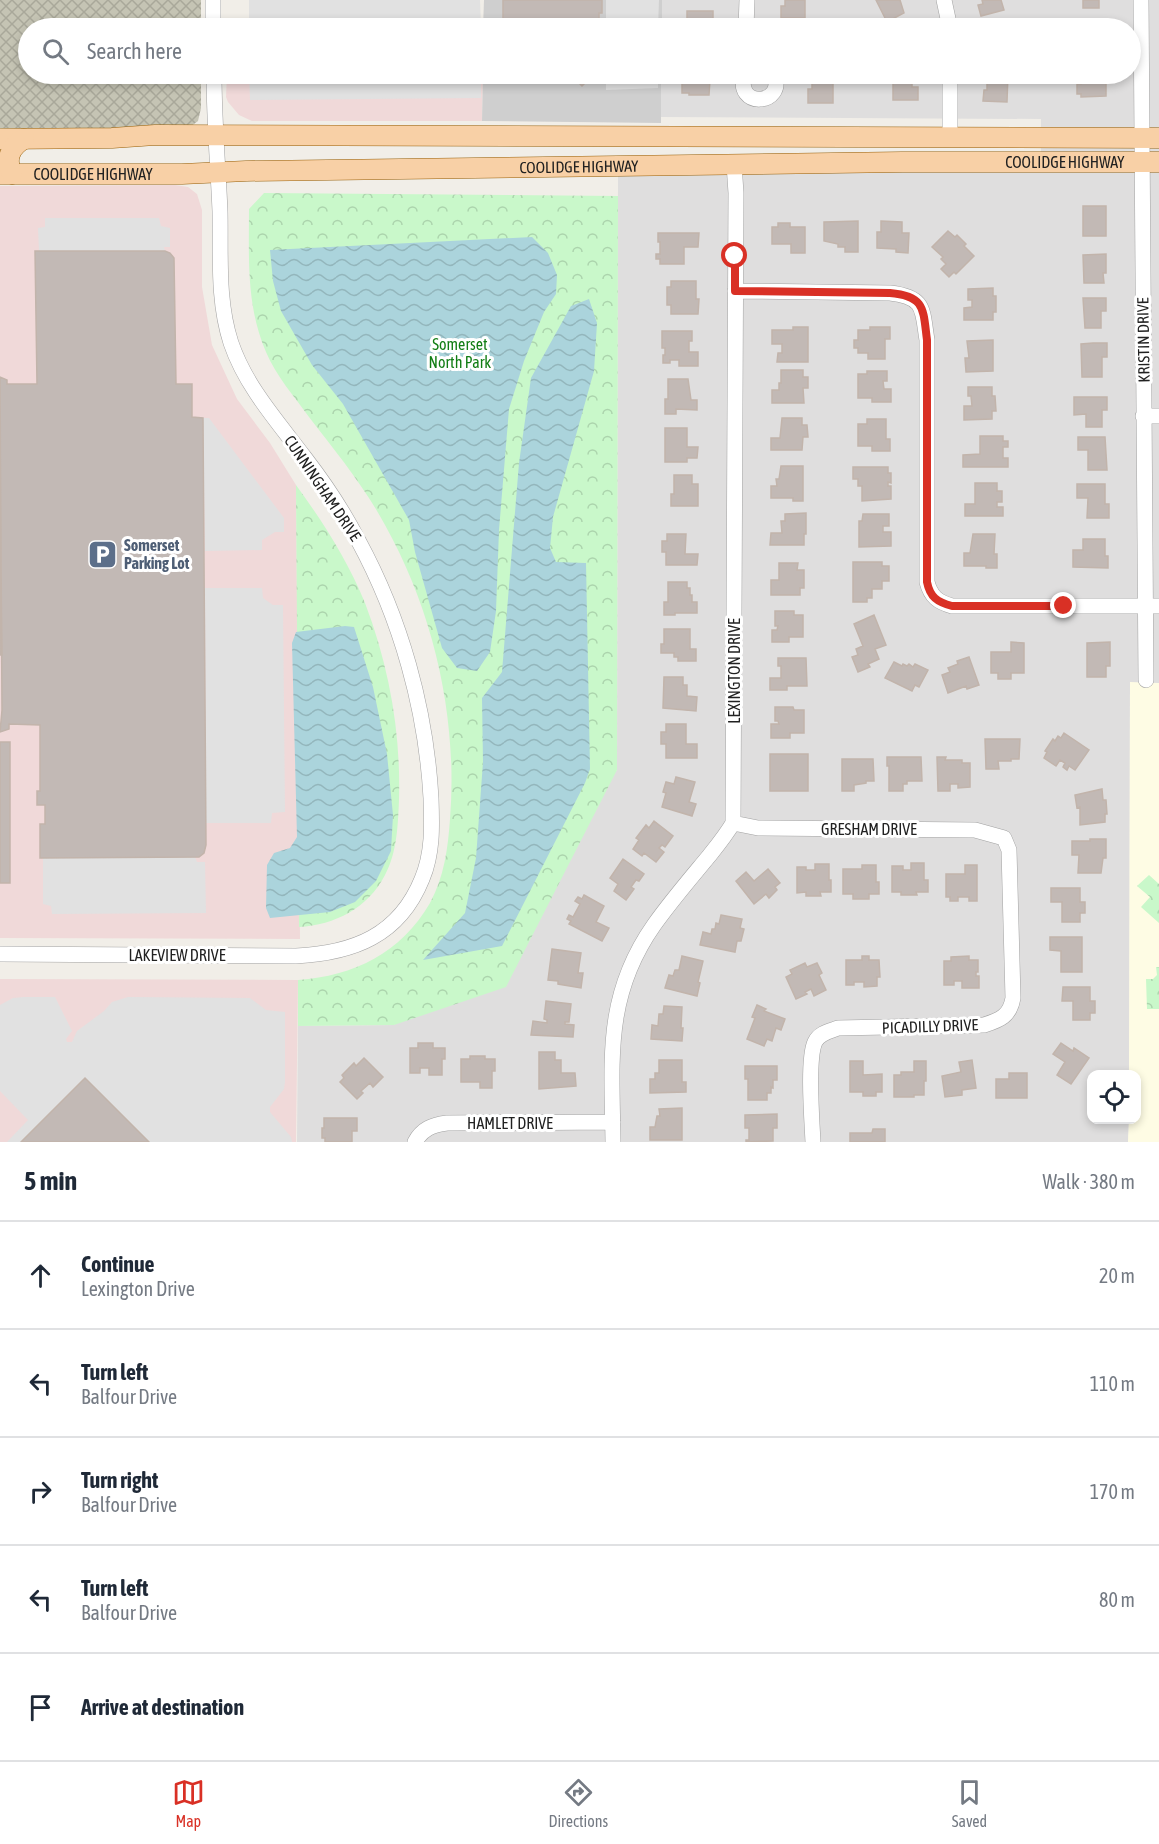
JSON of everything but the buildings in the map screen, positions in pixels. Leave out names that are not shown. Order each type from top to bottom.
[{"type":"main road","name":"COOLIDGE HIGHWAY","points":[[0,139],[112,138],[155,135],[1150,138]]},
{"type":"main road","points":[[629,166],[640,161],[643,156],[644,147],[640,137]]},
{"type":"main road","points":[[700,165],[699,148],[711,137]]},
{"type":"main road","points":[[944,162],[952,153],[950,138]]},
{"type":"main road","points":[[6,174],[10,152],[17,143],[24,139]]},
{"type":"main road","name":"COOLIDGE HIGHWAY","points":[[6,174],[734,164],[1150,162]]},
{"type":"street","points":[[213,0],[213,18]]},
{"type":"street","points":[[746,18],[747,0]]},
{"type":"street","points":[[944,0],[948,18]]},
{"type":"street","name":"KRISTIN DRIVE","points":[[1141,0],[1150,138],[1143,416],[1152,606],[1146,681]]},
{"type":"street","name":"CUNNINGHAM DRIVE","points":[[214,84],[222,298],[227,329],[237,358],[252,386],[324,484],[363,550],[385,598],[403,646],[422,722],[430,776],[432,826],[428,861],[423,878],[404,911],[381,932],[353,947]]},
{"type":"street","points":[[742,84],[749,97],[759,100],[769,97],[776,84]]},
{"type":"street","points":[[950,84],[950,138]]},
{"type":"street","name":"LEXINGTON DRIVE","points":[[733,823],[734,164]]},
{"type":"street","points":[[735,291],[890,293],[909,297],[922,307],[927,340],[927,582],[932,597],[940,603],[952,606],[1152,606]]},
{"type":"street","points":[[1143,416],[1159,416]]},
{"type":"street","points":[[613,1142],[612,1038],[616,1010],[625,979],[654,924],[733,823]]},
{"type":"street","name":"GRESHAM DRIVE","points":[[733,823],[759,828],[975,830],[1004,838]]},
{"type":"street","name":"PICADILLY DRIVE","points":[[813,1142],[811,1058],[815,1041],[821,1034],[838,1028],[984,1025],[1004,1016],[1011,1008],[1013,998],[1010,860],[1004,838]]},
{"type":"street","name":"LAKEVIEW DRIVE","points":[[0,954],[296,956],[327,954],[353,947]]},
{"type":"street","name":"HAMLET DRIVE","points":[[415,1142],[419,1134],[427,1128],[447,1123],[613,1122]]},
{"type":"shaded area","points":[[0,0],[201,0],[201,18],[18,18],[18,84],[201,84],[201,108],[198,121],[190,127],[177,129],[0,128]]},
{"type":"shaded area","points":[[249,0],[480,0],[481,18],[249,18]]},
{"type":"shaded area","points":[[484,0],[662,0],[662,18],[483,18]]},
{"type":"shaded area","points":[[606,0],[659,0],[658,18],[606,18]]},
{"type":"shaded area","points":[[662,0],[1159,0],[1159,683],[1130,683],[1129,1070],[1087,1070],[1087,1124],[1129,1124],[1128,1142],[297,1142],[298,1026],[394,1025],[617,770],[618,176],[1041,170],[1041,119],[661,117],[661,84],[1141,84],[1141,18],[662,18]]},
{"type":"shaded area","points":[[227,84],[483,84],[482,121],[252,121],[239,115],[226,97]]},
{"type":"shaded area","points":[[249,84],[481,84],[481,98],[250,100]]},
{"type":"shaded area","points":[[483,84],[661,84],[661,123],[482,121]]},
{"type":"shaded area","points":[[606,84],[658,84],[658,88],[606,90]]},
{"type":"shaded area","points":[[175,185],[188,187],[197,194],[202,210],[202,287],[212,345],[237,399],[270,443],[296,485],[300,939],[0,938],[0,186]]},
{"type":"shaded area","points":[[45,218],[159,218],[161,226],[170,228],[170,247],[164,247],[165,251],[39,251],[38,228],[45,227]]},
{"type":"shaded area","points":[[203,418],[209,418],[284,518],[284,532],[275,532],[262,540],[262,550],[205,551]]},
{"type":"shaded area","points":[[205,588],[262,588],[263,598],[273,605],[283,605],[285,812],[272,813],[271,823],[206,823]]},
{"type":"shaded area","points":[[1130,682],[1159,683],[1159,1142],[1128,1142],[1129,1124],[1141,1124],[1141,1070],[1129,1070]]},
{"type":"shaded area","points":[[195,857],[197,862],[205,862],[206,913],[52,914],[51,906],[43,904],[43,858]]},
{"type":"shaded area","points":[[0,979],[298,980],[296,1142],[0,1142]]},
{"type":"shaded area","points":[[55,997],[72,1031],[66,1039],[67,1042],[72,1042],[77,1031],[104,1011],[112,1002],[128,997],[250,998],[266,1010],[285,1012],[284,1089],[270,1107],[270,1112],[291,1137],[292,1142],[7,1142],[28,1120],[0,1091],[0,1005],[13,998]]},
{"type":"green space","name":"Somerset North Park","points":[[264,193],[618,196],[617,770],[506,987],[394,1025],[298,1026],[298,980],[338,973],[374,959],[405,936],[430,903],[442,873],[449,830],[452,781],[446,705],[439,667],[417,594],[385,525],[359,483],[280,378],[266,352],[252,299],[249,246],[249,209]]},
{"type":"green space","points":[[296,485],[334,542],[365,603],[381,651],[392,700],[399,775],[396,839],[389,866],[378,887],[349,913],[325,923],[299,927]]},
{"type":"green space","points":[[1149,875],[1159,884],[1159,923],[1141,907],[1150,897],[1137,886]]},
{"type":"green space","points":[[1156,967],[1159,967],[1159,1009],[1147,1009],[1146,979],[1153,979],[1157,975]]},
{"type":"water","points":[[532,237],[548,253],[557,275],[556,294],[544,312],[524,361],[509,409],[499,530],[496,611],[490,652],[477,671],[457,668],[442,648],[415,552],[409,520],[343,404],[312,365],[281,311],[273,281],[270,250]]},
{"type":"water","points":[[589,299],[597,323],[594,371],[553,517],[550,548],[556,562],[586,563],[590,769],[502,946],[423,960],[465,913],[476,858],[483,762],[482,698],[502,672],[519,463],[531,378],[571,306]]},
{"type":"water","points":[[354,627],[373,687],[387,754],[393,815],[391,851],[376,881],[355,902],[330,912],[270,918],[266,908],[267,865],[274,853],[290,848],[297,837],[292,643],[296,632]]},
{"type":"place","name":"Somerset Parking Lot","points":[[103,554]]},
{"type":"route","points":[[735,256],[735,291],[890,293],[900,294],[917,301],[922,307],[927,340],[927,582],[932,597],[940,603],[952,606],[1064,606]]}]
